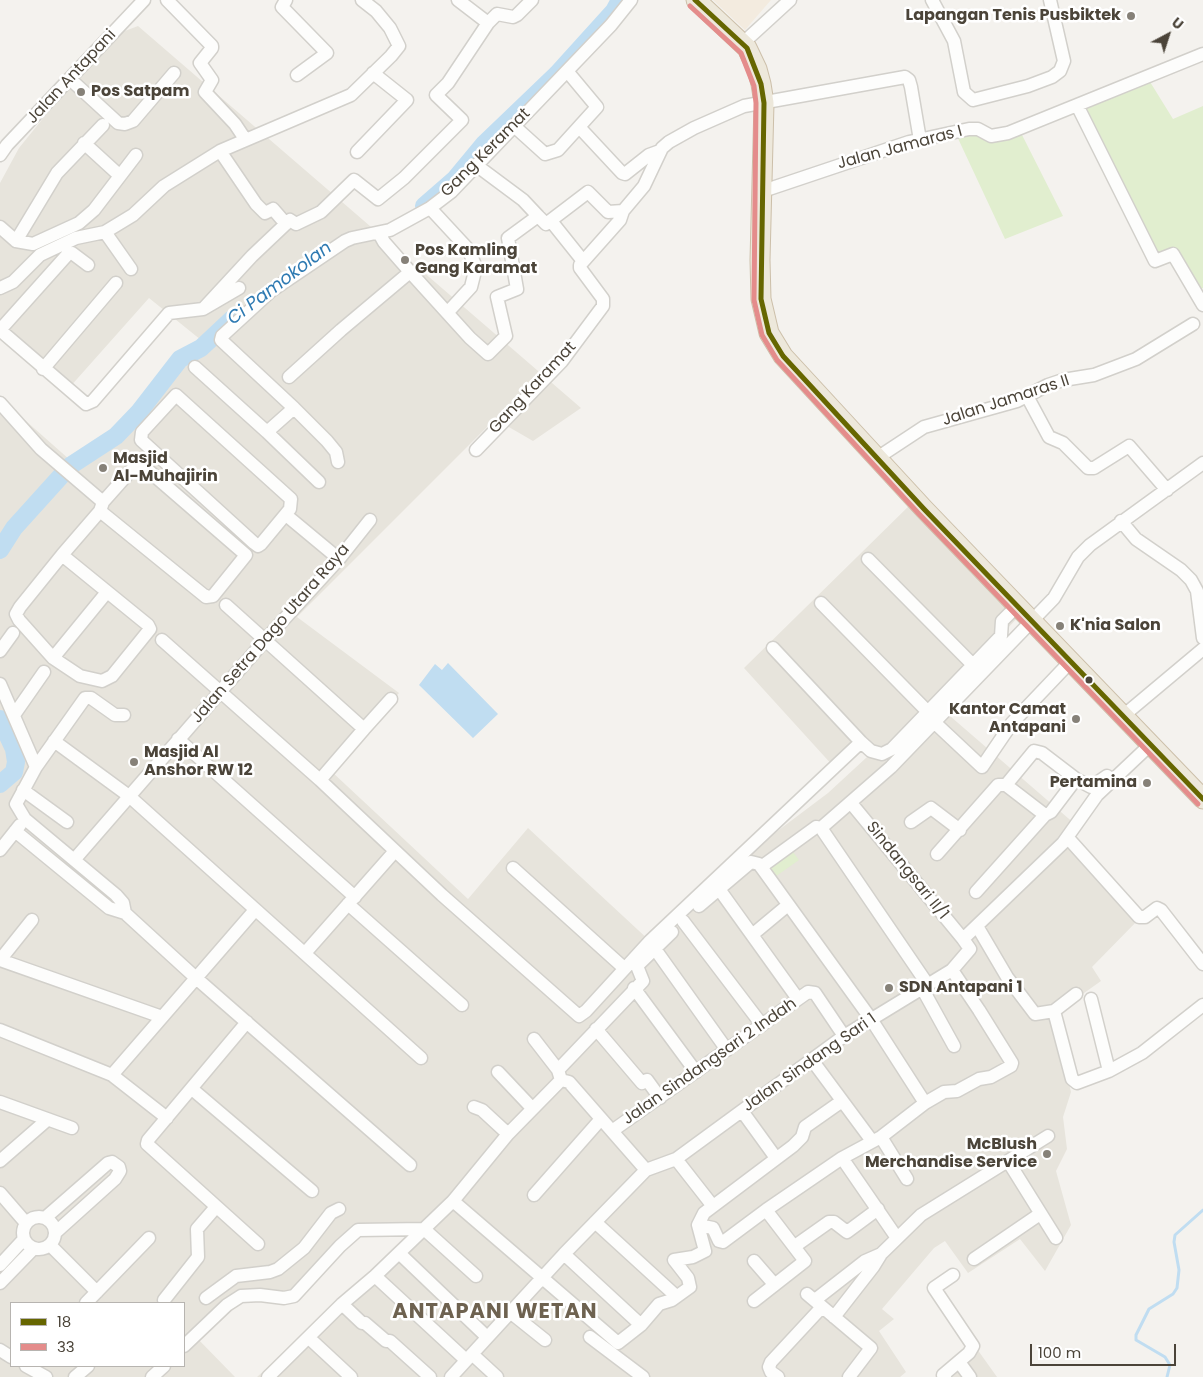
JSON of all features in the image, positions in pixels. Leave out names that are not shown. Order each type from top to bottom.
[{"type":"highway","points":[[696,0],[742,43],[757,69],[764,103],[761,299],[769,333],[782,356],[1017,606],[1201,794]]},
{"type":"street","name":"Jalan Antapani","points":[[0,155],[7,145],[144,0]]},
{"type":"street","points":[[167,0],[212,46],[200,63],[212,80],[205,92],[235,124],[245,139]]},
{"type":"street","points":[[286,0],[282,7],[327,53],[297,75]]},
{"type":"street","points":[[0,288],[13,282],[40,255],[76,238],[104,232],[133,215],[176,177],[220,151],[351,95],[399,46],[390,28],[362,0]]},
{"type":"street","points":[[458,0],[488,22]]},
{"type":"street","points":[[203,309],[252,256],[290,220],[296,224],[321,212],[354,180],[378,199],[435,149],[462,120],[436,95],[448,83],[488,22],[500,13],[513,17],[517,15],[532,0]]},
{"type":"street","name":"Gang Keramat","points":[[294,408],[221,340],[222,336],[288,273],[352,238],[394,228],[430,208],[451,192],[611,25],[631,0]]},
{"type":"street","points":[[742,43],[790,0]]},
{"type":"street","points":[[932,0],[954,41],[964,92],[973,100],[1028,86],[1052,77],[1060,71],[1064,61],[1050,0]]},
{"type":"street","name":"Jalan Jamaras I","points":[[763,191],[825,169],[920,140],[969,129],[978,129],[997,136],[1202,56]]},
{"type":"street","points":[[514,126],[548,154],[558,150],[580,128],[597,105],[567,71]]},
{"type":"street","points":[[70,79],[118,123],[125,124],[133,121],[174,73]]},
{"type":"street","points":[[357,152],[407,100],[373,73]]},
{"type":"street","points":[[551,221],[584,261],[620,220],[623,211],[644,186],[660,151],[669,142],[694,128],[744,106],[905,77],[909,80],[911,87],[920,140]]},
{"type":"street","points":[[1077,105],[1156,262],[1173,254],[1203,305]]},
{"type":"street","points":[[16,240],[57,173],[102,125]]},
{"type":"street","points":[[580,128],[625,174],[649,155],[660,151]]},
{"type":"street","points":[[84,143],[119,175]]},
{"type":"street","points":[[220,151],[256,204],[265,213],[273,210],[286,224]]},
{"type":"street","points":[[0,227],[16,240],[33,244],[79,223],[94,210],[136,155]]},
{"type":"street","points":[[476,164],[524,200],[545,224],[588,192],[608,212],[623,211]]},
{"type":"street","points":[[430,208],[468,249],[476,267],[471,287],[448,312]]},
{"type":"street","points":[[379,233],[384,242],[410,272],[470,338],[488,354],[506,336],[497,297],[517,289],[515,270],[507,241],[508,238],[538,216]]},
{"type":"street","points":[[104,232],[131,269]]},
{"type":"street","points":[[88,265],[72,253],[68,254],[0,330],[42,369],[86,404],[93,401],[169,314],[203,309],[239,288]]},
{"type":"street","name":"Gang Karamat","points":[[476,450],[562,361],[603,306],[603,299],[580,268],[584,261]]},
{"type":"street","points":[[290,377],[341,330],[410,272]]},
{"type":"street","points":[[42,369],[116,283]]},
{"type":"street","name":"Jalan Jamaras II","points":[[876,458],[924,427],[1027,396],[1048,385],[1063,380],[1094,375],[1136,359],[1193,324]]},
{"type":"street","points":[[195,367],[319,482]]},
{"type":"street","points":[[176,395],[181,397],[290,496],[290,510],[286,515],[262,544],[258,546],[141,440],[142,432],[172,398],[176,395]]},
{"type":"street","points":[[1027,396],[1051,439],[1063,443],[1088,468],[1094,468],[1129,446],[1167,490]]},
{"type":"street","points":[[0,403],[41,449],[74,476],[101,507],[206,597],[213,596],[246,555],[137,464],[101,507],[62,555],[16,614],[18,620],[53,658],[80,676],[107,680],[150,629],[148,625],[62,555]]},
{"type":"street","points":[[267,432],[294,408],[336,452],[338,462]]},
{"type":"street","points":[[773,648],[861,742],[871,751],[882,754],[892,749],[931,717],[1056,596],[1078,557],[1090,545],[1203,463]]},
{"type":"street","points":[[286,515],[339,559]]},
{"type":"street","name":"Jalan Setra Dago Utara Raya","points":[[74,860],[266,639],[339,559],[370,520]]},
{"type":"street","points":[[1121,521],[1136,539],[1181,570],[1191,580],[1197,591],[1203,638]]},
{"type":"street","points":[[868,559],[973,665]]},
{"type":"street","points":[[53,658],[107,592]]},
{"type":"street","points":[[820,603],[982,767],[1012,724],[1071,661]]},
{"type":"street","points":[[226,605],[364,729]]},
{"type":"street","points":[[761,866],[816,827],[821,828],[852,803],[891,767],[973,665],[1001,636],[1002,621],[1017,606]]},
{"type":"street","points":[[0,651],[13,633]]},
{"type":"street","points":[[162,640],[320,780],[577,1014],[584,1014],[624,968],[861,742]]},
{"type":"street","points":[[1123,716],[1203,649]]},
{"type":"street","points":[[14,715],[44,672]]},
{"type":"street","points":[[0,684],[36,767]]},
{"type":"street","points":[[124,715],[115,715],[91,698],[84,698],[36,767],[16,804],[25,819],[116,895],[123,903],[125,913]]},
{"type":"street","points":[[320,780],[392,699]]},
{"type":"street","points":[[178,739],[462,1005]]},
{"type":"street","points":[[54,741],[129,796],[421,1058]]},
{"type":"street","points":[[937,854],[998,786],[1006,785],[1034,751],[1042,753],[1076,779],[1091,787],[1097,785],[1148,741]]},
{"type":"street","points":[[963,939],[1068,838],[1097,795],[1148,741]]},
{"type":"street","points":[[976,892],[1045,815],[1051,812],[1076,779]]},
{"type":"street","points":[[1006,785],[1045,815]]},
{"type":"street","points":[[23,790],[67,822]]},
{"type":"street","name":"Sindangsari II/1","points":[[852,803],[963,939]]},
{"type":"street","points":[[911,822],[931,808],[960,830]]},
{"type":"street","points":[[0,850],[25,819]]},
{"type":"street","points":[[821,828],[925,987],[954,1046]]},
{"type":"street","points":[[15,831],[109,908],[125,913],[196,978],[410,1165]]},
{"type":"street","points":[[1068,838],[1139,917],[1145,917],[1157,908],[1161,910],[1203,964]]},
{"type":"street","points":[[305,953],[395,850]]},
{"type":"street","points":[[268,1377],[342,1304],[453,1201],[596,1029],[643,980],[636,966],[751,862],[756,862],[761,866],[838,976],[871,1019],[925,1103]]},
{"type":"street","points":[[513,868],[624,968]]},
{"type":"street","points":[[719,889],[798,999]]},
{"type":"street","points":[[752,935],[788,905]]},
{"type":"street","points":[[112,1075],[255,910]]},
{"type":"street","points":[[32,920],[0,960],[162,1017]]},
{"type":"street","points":[[684,921],[762,1025]]},
{"type":"street","points":[[977,926],[1007,977],[1035,1014],[1054,1011],[1076,994]]},
{"type":"street","name":"Jalan Sindang Sari 1","points":[[451,1377],[564,1254],[646,1170],[676,1159],[844,1036],[952,970],[970,949],[963,939]]},
{"type":"street","points":[[655,949],[727,1050]]},
{"type":"street","points":[[698,1225],[713,1228],[719,1241],[723,1242],[766,1210],[842,1158],[876,1139],[925,1103],[944,1092],[957,1091],[980,1079],[991,1077],[1012,1063],[952,970]]},
{"type":"street","points":[[634,988],[696,1072]]},
{"type":"street","name":"Jalan Sindangsari 2 Indah","points":[[612,1131],[808,992],[815,993],[844,1036]]},
{"type":"street","points":[[1091,999],[1109,1072]]},
{"type":"street","points":[[1054,1011],[1074,1081],[1077,1083],[1109,1072],[1142,1054],[1203,1005]]},
{"type":"street","points":[[247,1022],[148,1140],[147,1144],[258,1244]]},
{"type":"street","points":[[596,1029],[642,1083],[647,1080],[660,1098]]},
{"type":"street","points":[[0,1030],[112,1075],[167,1118]]},
{"type":"street","points":[[534,1039],[559,1075],[569,1082],[646,1170]]},
{"type":"street","points":[[812,1060],[842,1101],[907,1178]]},
{"type":"street","points":[[498,1072],[532,1108]]},
{"type":"street","points":[[192,1089],[312,1191]]},
{"type":"street","points":[[453,1201],[618,1343],[641,1325],[659,1304],[690,1287],[691,1283],[674,1260],[693,1257],[705,1251],[698,1225],[704,1213],[802,1137],[805,1127],[842,1101]]},
{"type":"street","points":[[0,1102],[72,1128]]},
{"type":"street","points":[[474,1106],[482,1110],[508,1134]]},
{"type":"street","points":[[742,1111],[776,1158]]},
{"type":"street","points":[[534,1195],[601,1119]]},
{"type":"street","points":[[0,1161],[47,1120]]},
{"type":"street","points":[[834,1317],[873,1268],[881,1254],[921,1215],[1048,1136]]},
{"type":"street","points":[[842,1158],[897,1238]]},
{"type":"street","points":[[676,1159],[712,1205]]},
{"type":"street","points":[[1008,1161],[1056,1238]]},
{"type":"street","points":[[45,1218],[108,1163],[112,1162],[118,1167],[120,1172],[114,1179],[55,1233],[50,1245],[42,1249],[34,1248],[24,1239],[23,1234],[26,1223],[38,1217],[45,1218],[54,1227],[55,1233]]},
{"type":"street","points":[[0,1192],[26,1223]]},
{"type":"street","points":[[164,1300],[198,1257],[197,1229],[216,1207]]},
{"type":"street","points":[[206,1298],[236,1276],[278,1269],[296,1256],[331,1213],[339,1209]]},
{"type":"street","points":[[795,1246],[830,1222],[834,1222],[847,1232],[878,1209]]},
{"type":"street","points":[[754,1301],[805,1261],[766,1210]]},
{"type":"street","points":[[974,1259],[1040,1214]]},
{"type":"street","points":[[595,1222],[676,1296]]},
{"type":"street","points":[[185,1345],[227,1305],[241,1296],[284,1298],[294,1296],[340,1246],[358,1230],[424,1229],[476,1276]]},
{"type":"street","points":[[87,1302],[149,1238]]},
{"type":"street","points":[[0,1265],[24,1239]]},
{"type":"street","points":[[50,1245],[97,1292]]},
{"type":"street","points":[[0,1283],[34,1248]]},
{"type":"street","points":[[399,1253],[487,1337]]},
{"type":"street","points":[[564,1254],[641,1325]]},
{"type":"street","points":[[778,1377],[771,1372],[769,1367],[771,1362],[815,1300],[866,1261],[881,1254]]},
{"type":"street","points":[[754,1261],[774,1284]]},
{"type":"street","points":[[263,1273],[273,1296]]},
{"type":"street","points":[[945,1377],[943,1375],[961,1364],[973,1346],[934,1288],[953,1275]]},
{"type":"street","points":[[374,1276],[469,1357],[498,1377]]},
{"type":"street","points":[[815,1300],[872,1348],[849,1377]]},
{"type":"street","points":[[342,1304],[362,1323],[365,1322],[386,1341],[390,1341],[430,1377]]},
{"type":"street","points":[[510,1312],[545,1340]]},
{"type":"street","points":[[590,1337],[643,1377]]},
{"type":"street","points":[[309,1338],[351,1377]]},
{"type":"street","points":[[961,1364],[970,1377]]},
{"type":"street","points":[[28,1367],[46,1377]]},
{"type":"street","points":[[75,1377],[87,1367]]},
{"type":"street","points":[[152,1377],[163,1367]]},
{"type":"shaded area","points":[[713,0],[771,0],[745,30]]},
{"type":"shaded area","points":[[138,26],[581,408],[533,441],[495,419],[297,617],[399,693],[331,771],[468,899],[528,828],[651,942],[632,974],[743,857],[828,793],[867,757],[897,762],[950,716],[1076,825],[1076,839],[1139,919],[1092,967],[1101,981],[1053,1015],[1071,1092],[1063,1117],[1067,1149],[1056,1171],[1071,1225],[1045,1271],[1020,1239],[968,1273],[945,1241],[934,1248],[882,1309],[894,1319],[879,1331],[906,1372],[900,1377],[257,1377],[412,1235],[358,1229],[290,1302],[234,1298],[195,1336],[235,1377],[0,1377],[0,398],[79,468],[123,438],[188,363],[201,340],[149,298],[69,388],[0,324],[0,183],[19,148],[109,37]]},
{"type":"shaded area","points":[[915,500],[1023,612],[928,712],[882,754],[861,742],[834,767],[744,668]]},
{"type":"shaded area","points":[[977,1349],[997,1377],[946,1377]]},
{"type":"green space","points":[[1147,77],[1173,119],[1203,106],[1203,288],[1196,292],[1173,254],[1155,261],[1077,105]]},
{"type":"green space","points":[[1019,129],[1063,216],[1005,239],[955,132],[985,133]]},
{"type":"green space","points":[[790,848],[799,860],[772,879],[763,867]]},
{"type":"water","points":[[448,663],[498,714],[473,738],[419,685],[435,664],[442,670]]},
{"type":"waterway","name":"Ci Pamokolan","points":[[424,206],[455,179],[484,144],[557,74],[614,11],[620,0]]},
{"type":"waterway","name":"Ci Pamokolan","points":[[0,550],[14,528],[70,466],[116,436],[139,412],[180,359],[201,348],[232,319]]},
{"type":"waterway","name":"Ci Pamokolan","points":[[0,719],[14,749],[16,762],[14,772],[0,784]]},
{"type":"waterway","points":[[1167,1377],[1170,1365],[1165,1357],[1136,1340],[1136,1335],[1149,1309],[1173,1294],[1177,1288],[1179,1270],[1174,1242],[1175,1235],[1203,1210]]},
{"type":"transit line","name":"18","points":[[695,0],[747,48],[761,84],[764,103],[761,299],[769,333],[783,356],[924,509],[1203,799]]},
{"type":"transit line","name":"33","points":[[690,6],[741,53],[754,86],[756,103],[754,300],[762,335],[777,360],[919,514],[1198,804]]},
{"type":"place","name":"Lapangan Tenis Pusbiktek","points":[[1131,16]]},
{"type":"place","name":"Pos Satpam","points":[[81,92]]},
{"type":"place","name":"Pos Kamling Gang Karamat","points":[[405,260]]},
{"type":"place","name":"Masjid Al-Muhajirin","points":[[103,468]]},
{"type":"place","name":"K'nia Salon","points":[[1060,626]]},
{"type":"place","name":"Kantor Camat Antapani","points":[[1076,719]]},
{"type":"place","name":"Masjid Al Anshor RW 12","points":[[134,762]]},
{"type":"place","name":"Pertamina","points":[[1147,783]]},
{"type":"place","name":"SDN Antapani 1","points":[[889,988]]},
{"type":"place","name":"McBlush Merchandise Service","points":[[1047,1154]]},
{"type":"district","name":"ANTAPANI WETAN","points":[[495,1313]]}]
